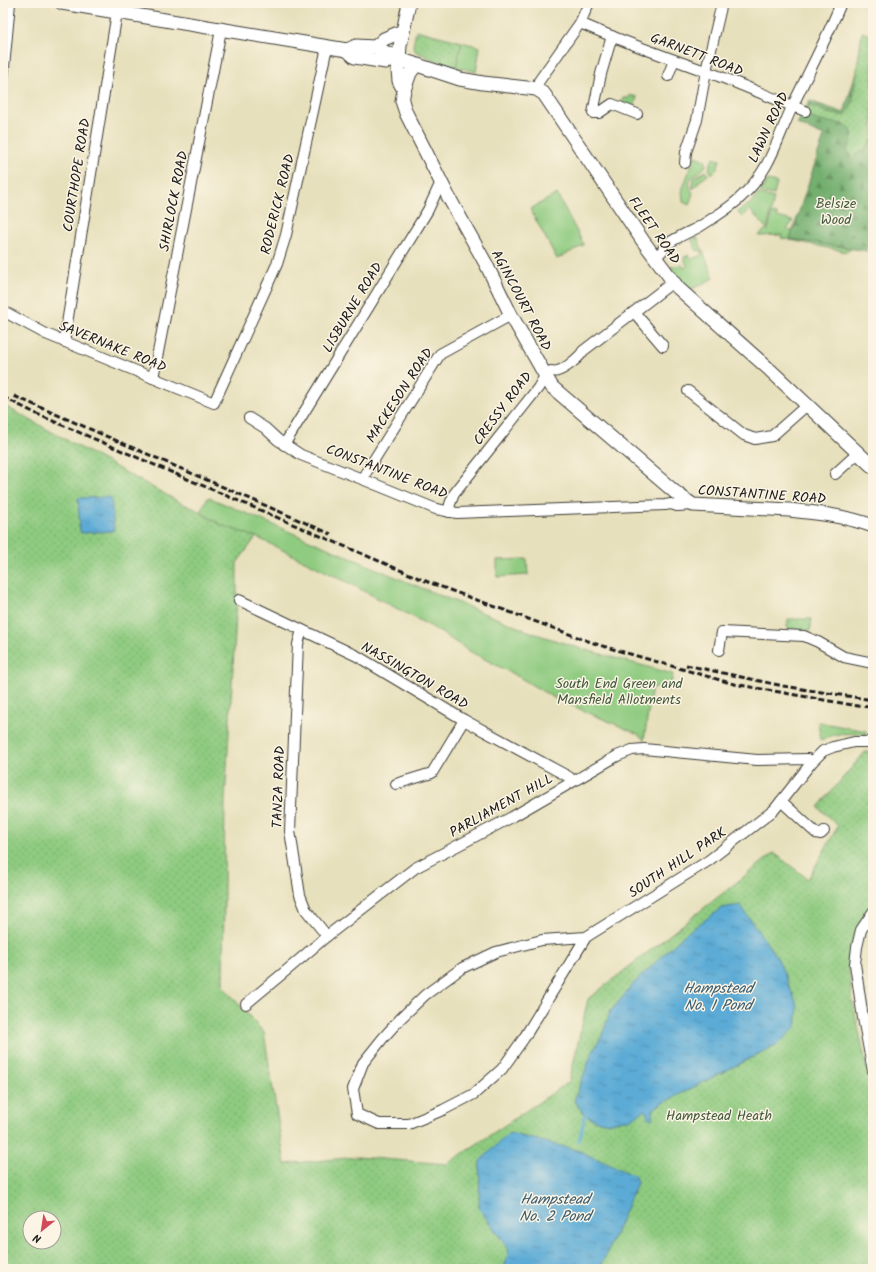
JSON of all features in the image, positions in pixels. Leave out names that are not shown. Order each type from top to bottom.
[{"type":"main road","points":[[62,3],[347,50],[355,56],[386,62],[399,59]]},
{"type":"main road","name":"AGINCOURT ROAD","points":[[409,3],[399,59],[399,80],[404,90],[402,101],[406,113],[544,376],[552,387],[674,498],[693,505]]},
{"type":"main road","points":[[375,47],[384,39],[403,31]]},
{"type":"main road","points":[[347,50],[356,46],[375,47],[399,59],[460,79],[536,89]]},
{"type":"main road","points":[[404,90],[410,73],[416,65]]},
{"type":"main road","name":"FLEET ROAD","points":[[536,89],[544,94],[548,99],[652,254],[682,293],[770,370],[873,468]]},
{"type":"main road","name":"CONSTANTINE ROAD","points":[[693,505],[789,510],[839,516],[873,526]]},
{"type":"street","points":[[3,78],[10,3]]},
{"type":"street","points":[[536,89],[539,81],[580,23],[589,3]]},
{"type":"street","points":[[685,164],[686,152],[697,120],[706,71],[722,3]]},
{"type":"street","name":"LAWN ROAD","points":[[652,254],[660,245],[664,246],[720,213],[741,197],[759,178],[773,153],[792,106],[841,3]]},
{"type":"street","name":"COURTHOPE ROAD","points":[[64,342],[117,12]]},
{"type":"street","name":"GARNETT ROAD","points":[[580,23],[805,111]]},
{"type":"street","name":"SHIRLOCK ROAD","points":[[153,378],[221,30]]},
{"type":"street","points":[[612,36],[592,113],[599,113],[612,104],[637,114]]},
{"type":"street","name":"RODERICK ROAD","points":[[214,403],[277,264],[284,242],[327,47]]},
{"type":"street","points":[[668,76],[674,60]]},
{"type":"street","name":"LISBURNE ROAD","points":[[284,445],[428,210],[441,182]]},
{"type":"street","name":"CRESSY ROAD","points":[[449,512],[451,499],[454,494],[538,388],[544,376],[551,371],[557,372],[561,370],[581,355],[583,351],[673,282]]},
{"type":"street","name":"SAVERNAKE ROAD","points":[[3,311],[64,342],[214,403]]},
{"type":"street","points":[[634,312],[663,346]]},
{"type":"street","name":"MACKESON ROAD","points":[[362,479],[440,354],[511,315]]},
{"type":"street","points":[[688,391],[744,435],[755,439],[772,436],[808,405]]},
{"type":"street","name":"CONSTANTINE ROAD","points":[[249,418],[265,428],[284,445],[301,456],[436,509],[449,512],[457,513],[665,505],[674,498]]},
{"type":"street","points":[[835,474],[858,453]]},
{"type":"street","name":"NASSINGTON ROAD","points":[[239,600],[357,656],[464,720],[569,777],[573,782]]},
{"type":"street","name":"TANZA ROAD","points":[[302,630],[298,644],[290,831],[300,895],[306,910],[327,936]]},
{"type":"street","points":[[719,650],[722,632],[804,636],[844,657],[873,663]]},
{"type":"street","points":[[396,784],[432,773],[464,720]]},
{"type":"street","name":"SOUTH HILL PARK","points":[[586,937],[708,861],[774,810],[812,762],[823,751],[854,742],[873,742]]},
{"type":"street","name":"PARLIAMENT HILL","points":[[246,1004],[327,936],[415,868],[512,817],[621,754],[639,749],[757,760],[776,761],[808,759],[812,762]]},
{"type":"street","points":[[781,800],[816,833],[821,834],[824,831]]},
{"type":"street","points":[[873,912],[861,930],[855,964],[862,1018],[873,1071]]},
{"type":"street","points":[[586,937],[524,1038],[502,1069],[474,1094],[443,1110],[409,1124],[379,1124],[357,1114],[353,1089],[363,1064],[392,1028],[425,995],[462,968],[496,952],[542,940],[586,937]]},
{"type":"green space","points":[[416,30],[462,42],[456,67],[434,60],[415,51],[413,46]]},
{"type":"green space","points":[[862,32],[873,36],[873,138],[864,151],[860,151],[853,158],[847,151],[853,136],[851,129],[843,124],[814,119],[806,115],[806,112],[809,105],[828,113],[845,116],[851,107],[853,99]]},
{"type":"green space","points":[[462,42],[480,47],[476,72],[456,67]]},
{"type":"green space","name":"Belsize Wood","points":[[855,75],[873,75],[873,189],[870,200],[873,201],[873,245],[866,247],[867,251],[790,239],[824,136],[797,124],[810,101],[844,113]]},
{"type":"green space","points":[[630,95],[637,97],[634,110],[623,105],[622,98],[629,98]]},
{"type":"green space","points":[[695,156],[705,160],[706,165],[704,169],[693,177],[689,183],[693,193],[689,205],[683,202],[682,190]]},
{"type":"green space","points":[[713,158],[720,160],[717,169],[712,174],[709,169]]},
{"type":"green space","points":[[706,171],[708,175],[697,183],[693,189],[692,185],[694,178]]},
{"type":"green space","points":[[768,180],[777,183],[774,195],[760,192]]},
{"type":"green space","points":[[557,194],[584,245],[557,259],[530,209]]},
{"type":"green space","points":[[758,194],[774,198],[767,229],[750,210],[742,217],[737,212],[750,204]]},
{"type":"green space","points":[[772,213],[777,214],[777,217],[793,221],[787,230],[858,244],[847,252],[781,238],[782,235],[758,236],[766,229],[768,231]]},
{"type":"green space","points":[[697,237],[714,278],[688,291],[670,267],[682,265],[684,268],[687,266],[684,257],[689,255],[691,259],[702,255],[700,250],[697,251],[691,239]]},
{"type":"green space","name":"Hampstead Heath","points":[[3,405],[181,503],[193,508],[221,525],[256,537],[237,563],[237,600],[225,800],[223,986],[264,1033],[285,1164],[357,1157],[447,1164],[569,1082],[588,999],[774,853],[808,879],[838,826],[818,807],[865,752],[873,752],[873,902],[858,925],[852,942],[849,971],[853,1004],[873,1095],[873,1269],[3,1269]]},
{"type":"green space","name":"South End Green and Mansfield Allotments","points":[[208,497],[412,584],[533,633],[579,648],[673,674],[670,690],[652,687],[644,740],[638,734],[554,698],[517,676],[471,652],[432,627],[343,580],[256,537],[228,529],[200,512]]},
{"type":"green space","points":[[527,559],[528,575],[497,577],[497,560]]},
{"type":"green space","points":[[788,619],[812,619],[810,631],[787,628]]},
{"type":"green space","points":[[818,722],[866,731],[866,735],[843,734],[821,740]]},
{"type":"water","points":[[78,498],[111,498],[113,531],[81,533]]},
{"type":"water","name":"Hampstead No. 1 Pond","points":[[740,905],[778,959],[798,1007],[796,1027],[778,1044],[657,1106],[653,1111],[652,1119],[650,1119],[644,1110],[633,1118],[610,1123],[594,1120],[585,1115],[574,1101],[592,1053],[602,1035],[610,1012],[636,981],[685,934],[722,908]]},
{"type":"water","name":"Hampstead No. 2 Pond","points":[[509,1133],[577,1150],[635,1176],[637,1183],[600,1269],[504,1269],[509,1250],[479,1208],[480,1161]]},
{"type":"waterway","points":[[579,1141],[585,1115],[589,1113]]},
{"type":"railway","points":[[14,396],[331,534]]},
{"type":"railway","points":[[3,397],[39,415],[428,582],[599,645],[734,684],[858,706],[873,707]]},
{"type":"railway","points":[[686,665],[783,686],[873,700]]}]
